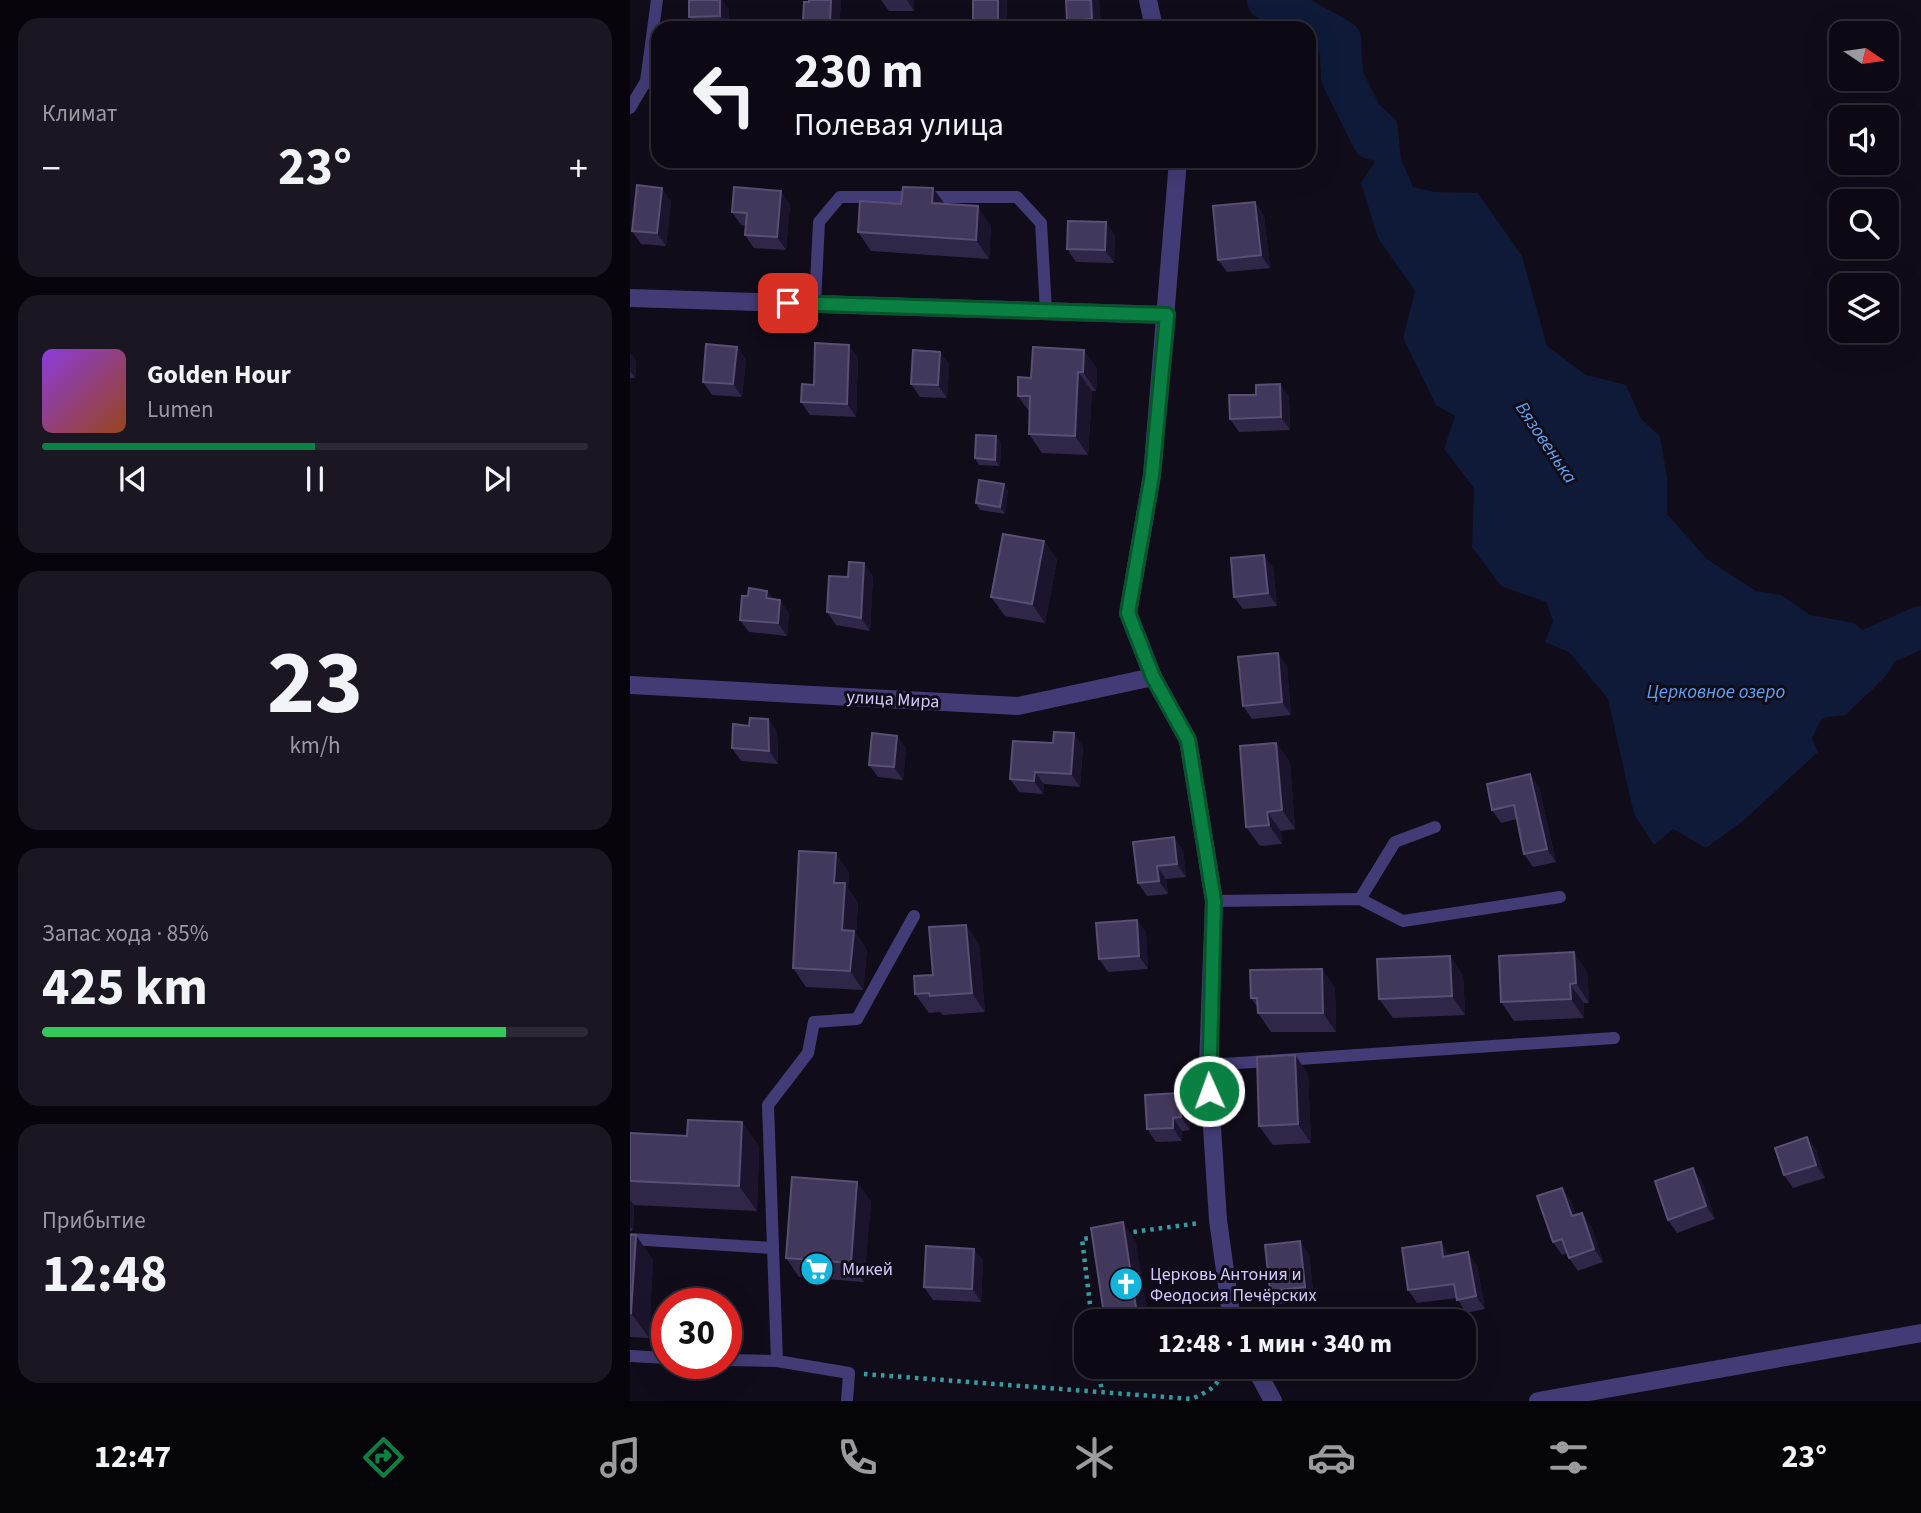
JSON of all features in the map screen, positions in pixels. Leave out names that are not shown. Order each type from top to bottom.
[{"type":"street","points":[[1148,0],[1152,21]]},
{"type":"street","points":[[1178,168],[1152,475],[1128,613],[1153,677],[1188,740],[1214,901],[1208,1065],[1218,1220],[1230,1309]]},
{"type":"street","points":[[630,298],[1167,315]]},
{"type":"street","name":"улица Мира","points":[[630,685],[1018,706],[1153,677]]},
{"type":"street","points":[[1538,1401],[1921,1333]]},
{"type":"street","points":[[1261,1379],[1273,1401]]},
{"type":"lane","points":[[654,21],[657,0]]},
{"type":"lane","points":[[630,108],[646,81],[651,44]]},
{"type":"lane","points":[[815,304],[819,222],[840,197],[1017,197],[1041,223],[1046,311]]},
{"type":"lane","points":[[1360,899],[1395,842],[1436,827]]},
{"type":"lane","points":[[1214,901],[1360,899],[1403,921],[1560,897]]},
{"type":"lane","points":[[777,1361],[768,1105],[808,1053],[814,1021],[857,1019],[914,916]]},
{"type":"lane","points":[[1208,1065],[1614,1038]]},
{"type":"lane","points":[[630,1239],[772,1248]]},
{"type":"lane","points":[[630,1356],[651,1357]]},
{"type":"lane","points":[[742,1360],[777,1361],[849,1373],[847,1401]]},
{"type":"path","points":[[1123,1234],[1218,1220]]},
{"type":"path","points":[[1091,1309],[1082,1239],[1109,1236]]},
{"type":"path","points":[[849,1373],[1192,1399],[1214,1389],[1220,1379]]},
{"type":"path","points":[[1100,1379],[1102,1392]]},
{"type":"water","name":"Церковное озеро","points":[[1358,85],[1397,121],[1401,159],[1413,187],[1435,192],[1478,193],[1522,256],[1547,346],[1586,375],[1626,385],[1641,419],[1660,436],[1667,477],[1667,514],[1707,559],[1756,591],[1781,595],[1810,615],[1854,623],[1896,658],[1888,673],[1846,715],[1822,718],[1812,738],[1818,752],[1743,821],[1706,848],[1673,829],[1654,845],[1634,814],[1608,699],[1569,652],[1545,642],[1553,621],[1546,602],[1501,586],[1472,547],[1474,488],[1444,449],[1455,416],[1436,405],[1403,338],[1415,291],[1378,238],[1361,183],[1375,162],[1341,93]]},
{"type":"building","points":[[689,0],[720,0],[720,16],[689,17]]},
{"type":"building","points":[[831,0],[830,21],[803,20],[804,2]]},
{"type":"building","points":[[973,0],[998,0],[998,21],[973,21]]},
{"type":"building","points":[[1066,0],[1091,0],[1092,19],[1067,21]]},
{"type":"building","points":[[637,185],[662,188],[657,233],[632,231]]},
{"type":"building","points":[[734,187],[781,191],[777,237],[745,235],[747,213],[732,212]]},
{"type":"building","points":[[903,187],[933,188],[932,203],[978,206],[976,240],[858,232],[860,201],[901,204]]},
{"type":"building","points":[[1255,202],[1261,255],[1218,260],[1213,206]]},
{"type":"building","points":[[1068,221],[1106,222],[1105,250],[1067,249]]},
{"type":"building","points":[[815,343],[849,345],[847,404],[801,402],[802,384],[814,385]]},
{"type":"building","points":[[706,344],[737,347],[733,384],[703,382]]},
{"type":"building","points":[[1033,347],[1084,350],[1083,372],[1078,372],[1075,436],[1029,434],[1030,396],[1018,396],[1018,377],[1031,378]]},
{"type":"building","points":[[913,350],[940,352],[938,385],[911,384]]},
{"type":"building","points":[[1280,384],[1281,417],[1230,419],[1229,395],[1256,395],[1256,385]]},
{"type":"building","points":[[976,435],[996,436],[995,460],[975,458]]},
{"type":"building","points":[[979,480],[1004,484],[1000,507],[976,503]]},
{"type":"building","points":[[1003,534],[1044,541],[1032,604],[991,597]]},
{"type":"building","points":[[1264,555],[1268,593],[1234,597],[1231,558]]},
{"type":"building","points":[[849,562],[864,563],[861,618],[827,612],[829,576],[848,577]]},
{"type":"building","points":[[749,588],[767,591],[766,598],[780,600],[778,623],[740,620],[742,596],[748,596]]},
{"type":"building","points":[[1278,653],[1282,702],[1243,706],[1238,657]]},
{"type":"building","points":[[750,718],[768,719],[769,751],[732,748],[733,724],[749,726]]},
{"type":"building","points":[[1054,732],[1074,733],[1071,774],[1035,772],[1034,781],[1010,779],[1013,741],[1053,743]]},
{"type":"building","points":[[872,733],[897,736],[894,767],[869,765]]},
{"type":"building","points":[[1276,743],[1282,810],[1267,812],[1269,825],[1246,827],[1240,746]]},
{"type":"building","points":[[1530,774],[1547,849],[1524,854],[1514,805],[1492,810],[1487,784]]},
{"type":"building","points":[[1174,837],[1177,864],[1157,866],[1159,881],[1138,883],[1133,842]]},
{"type":"building","points":[[799,851],[836,853],[834,883],[845,883],[842,930],[854,931],[850,971],[793,968]]},
{"type":"building","points":[[1137,920],[1139,956],[1099,959],[1096,923]]},
{"type":"building","points":[[966,925],[972,993],[930,996],[929,993],[915,994],[914,976],[933,975],[929,927]]},
{"type":"building","points":[[1574,952],[1576,983],[1570,984],[1571,999],[1501,1002],[1499,956]]},
{"type":"building","points":[[1450,956],[1452,996],[1379,999],[1377,959]]},
{"type":"building","points":[[1322,969],[1323,1013],[1258,1013],[1257,998],[1251,998],[1250,970]]},
{"type":"building","points":[[1295,1055],[1298,1124],[1259,1126],[1257,1057]]},
{"type":"building","points":[[1179,1093],[1181,1117],[1173,1118],[1173,1128],[1147,1129],[1145,1095]]},
{"type":"building","points":[[688,1120],[742,1122],[739,1186],[630,1181],[630,1133],[687,1136]]},
{"type":"building","points":[[1807,1137],[1816,1165],[1784,1175],[1775,1148]]},
{"type":"building","points":[[1693,1168],[1706,1206],[1668,1220],[1655,1181]]},
{"type":"building","points":[[792,1177],[857,1182],[851,1263],[786,1258]]},
{"type":"building","points":[[1562,1188],[1572,1216],[1582,1213],[1594,1249],[1569,1258],[1562,1239],[1553,1242],[1537,1196]]},
{"type":"building","points":[[1123,1222],[1136,1309],[1103,1309],[1091,1228]]},
{"type":"building","points":[[630,1235],[636,1235],[631,1313],[630,1313]]},
{"type":"building","points":[[1300,1241],[1305,1287],[1270,1291],[1265,1245]]},
{"type":"building","points":[[1441,1242],[1443,1257],[1468,1252],[1476,1296],[1457,1300],[1454,1284],[1408,1290],[1402,1248]]},
{"type":"building","points":[[926,1246],[974,1249],[972,1289],[924,1287]]},
{"type":"waterway","name":"Вязовенька","points":[[1268,0],[1306,21]]},
{"type":"waterway","name":"Вязовенька","points":[[1316,27],[1340,40],[1342,77],[1373,139]]},
{"type":"waterway","name":"Вязовенька","points":[[1827,669],[1921,627]]},
{"type":"place","name":"Микей","points":[[817,1269]]},
{"type":"place","name":"Церковь Антония и Феодосия Печёрских","points":[[1126,1284]]},
{"type":"route","points":[[788,303],[1167,315],[1152,475],[1128,613],[1153,677],[1188,740],[1214,901],[1209,1091]]}]
